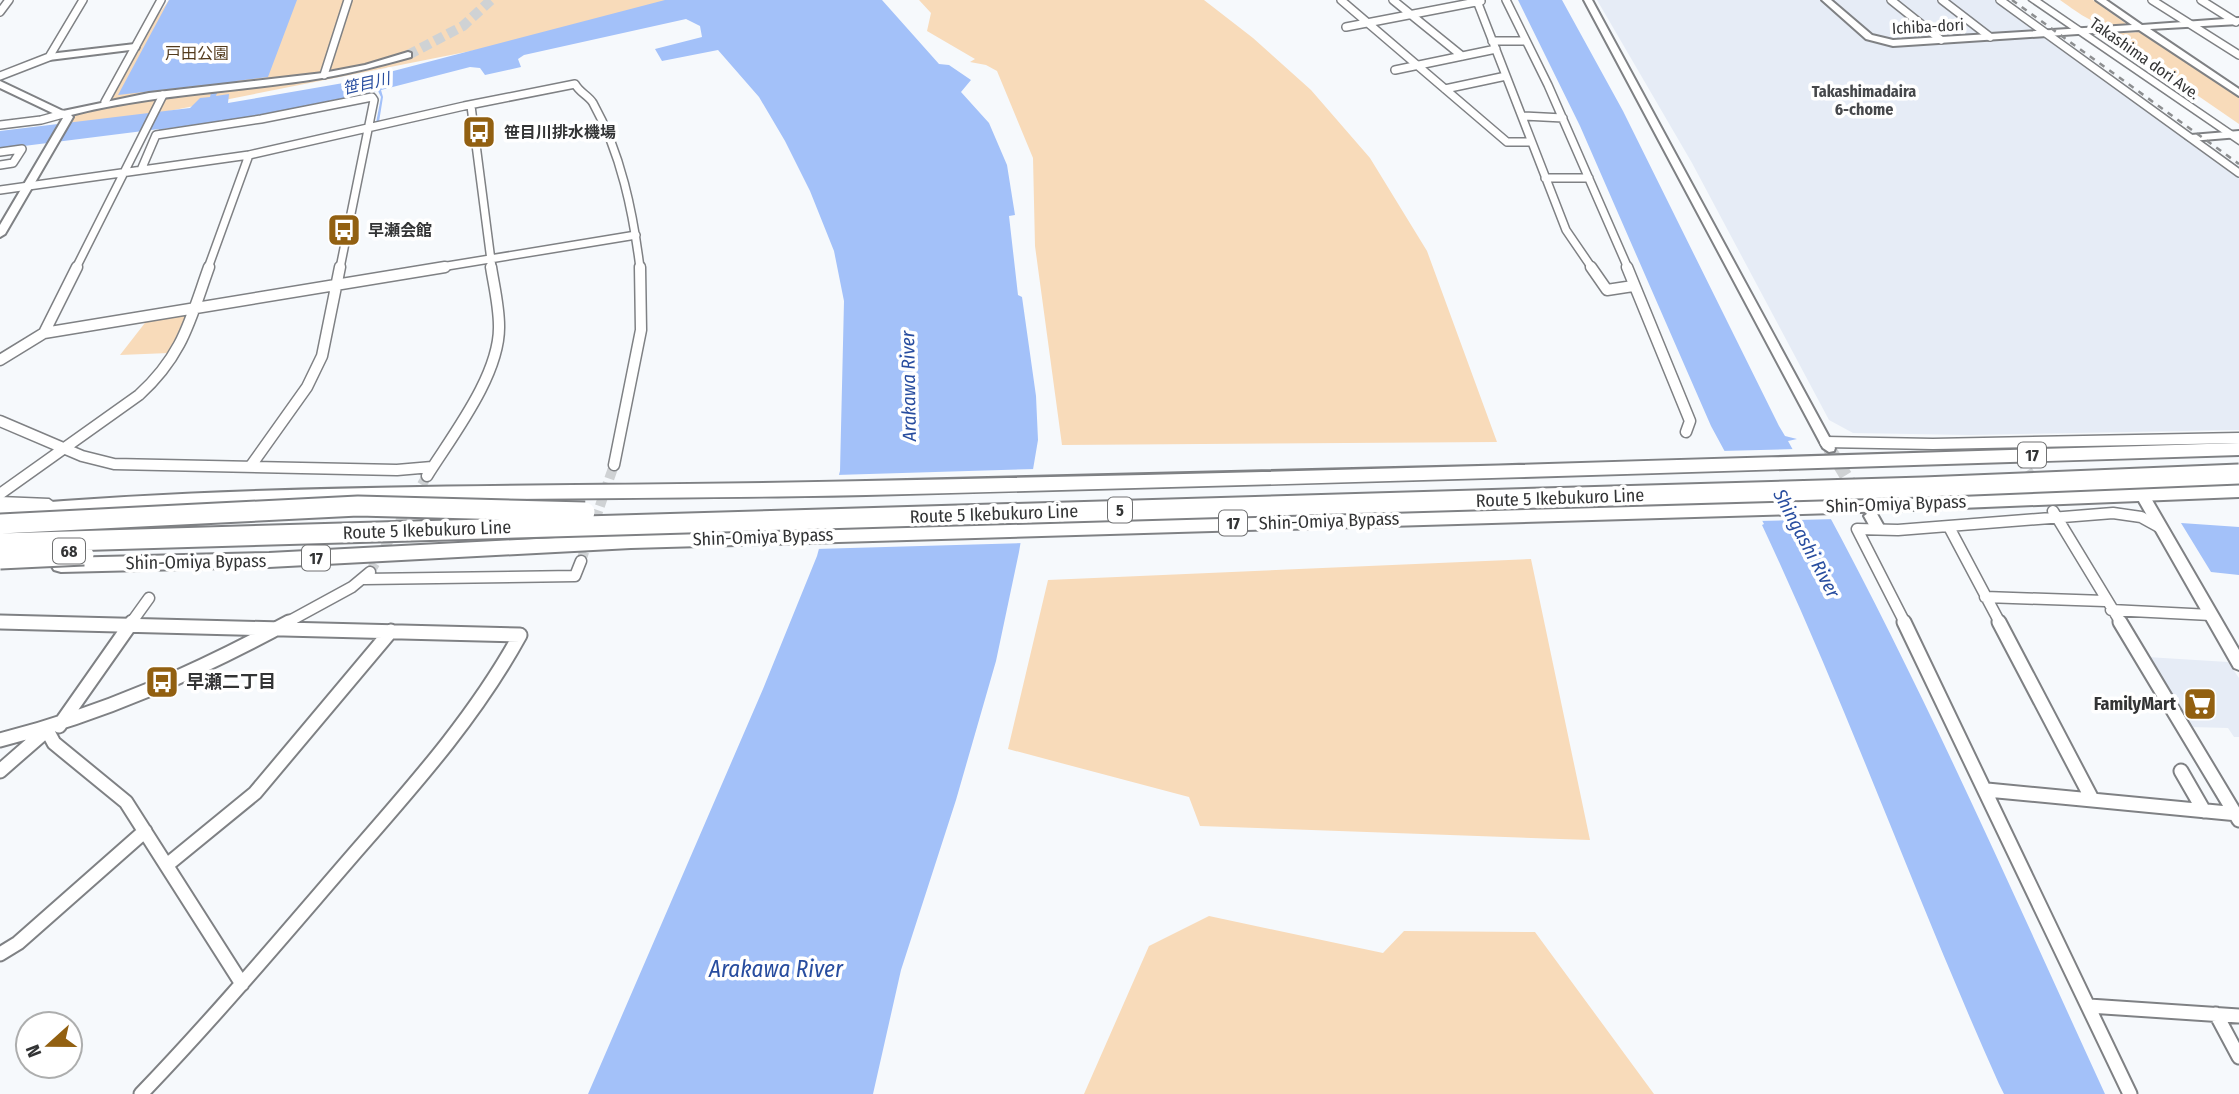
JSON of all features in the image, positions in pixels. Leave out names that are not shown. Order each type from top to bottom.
[{"type":"highway","name":"17","points":[[0,513],[74,506],[441,493],[692,491],[1827,451],[2239,449]]},
{"type":"highway","name":"Route 5 Ikebukuro Line","points":[[0,543],[584,519],[2239,463]]},
{"type":"highway","name":"Route 5 Ikebukuro Line","points":[[584,519],[1923,487],[2239,474]]},
{"type":"highway","name":"Shin-Omiya Bypass","points":[[0,565],[269,561],[631,541],[1835,506],[2143,496],[2239,490]]},
{"type":"highway","points":[[0,529],[358,506],[584,519]]},
{"type":"highway","points":[[0,559],[342,544],[584,519]]},
{"type":"main road","name":"Takashima dori Ave.","points":[[2034,0],[2235,134]]},
{"type":"main road","name":"Takashima dori Ave.","points":[[2048,0],[2235,134]]},
{"type":"main road","points":[[2235,134],[2239,143]]},
{"type":"main road","points":[[0,503],[74,506]]},
{"type":"main road","name":"68","points":[[0,529],[72,552],[140,564]]},
{"type":"street","points":[[0,12],[9,0]]},
{"type":"street","points":[[49,57],[83,0]]},
{"type":"street","points":[[105,102],[161,0]]},
{"type":"street","points":[[324,75],[348,0]]},
{"type":"street","points":[[1341,0],[1507,142],[1531,142]]},
{"type":"street","points":[[1393,0],[1462,56]]},
{"type":"street","points":[[1443,0],[1451,6]]},
{"type":"street","points":[[1506,0],[1589,178],[1690,421],[1686,432]]},
{"type":"street","points":[[1585,0],[1640,93],[1827,451],[1933,444],[2239,438]]},
{"type":"street","name":"Ichiba-dori","points":[[1826,0],[1865,34],[1878,41],[1898,43],[2237,22]]},
{"type":"street","points":[[1891,0],[1941,40]]},
{"type":"street","points":[[1942,0],[1990,37]]},
{"type":"street","points":[[2000,0],[2239,173]]},
{"type":"street","points":[[2100,0],[2236,89]]},
{"type":"street","points":[[2152,0],[2239,55]]},
{"type":"street","points":[[2201,0],[2237,22]]},
{"type":"street","points":[[1346,27],[1480,1],[1492,41],[1566,230],[1607,290],[1633,286]]},
{"type":"street","points":[[1492,41],[1526,41]]},
{"type":"street","points":[[0,76],[49,57],[135,47]]},
{"type":"street","points":[[2228,49],[2239,48]]},
{"type":"street","points":[[1395,70],[1496,49]]},
{"type":"street","points":[[0,125],[65,117],[105,102],[161,98],[177,93],[324,75],[408,55]]},
{"type":"street","points":[[1445,89],[1506,76]]},
{"type":"street","points":[[0,84],[65,117]]},
{"type":"street","points":[[0,190],[128,169],[141,170],[249,155],[575,84],[580,93],[591,99],[612,145],[636,234],[641,278],[642,330],[614,465]]},
{"type":"street","points":[[141,170],[156,135],[231,124],[372,97],[322,356],[315,372],[250,467]]},
{"type":"street","points":[[44,333],[128,169],[161,98]]},
{"type":"street","points":[[0,421],[64,449],[114,464],[429,472],[487,374],[496,349],[499,327],[471,106]]},
{"type":"street","points":[[1522,116],[1563,118]]},
{"type":"street","points":[[0,234],[31,184],[65,117]]},
{"type":"street","points":[[2190,138],[2235,134]]},
{"type":"street","points":[[0,152],[22,149],[13,163],[0,165]]},
{"type":"street","points":[[0,494],[139,395],[159,377],[180,346],[249,155]]},
{"type":"street","points":[[1545,178],[1589,178]]},
{"type":"street","points":[[0,360],[44,333],[636,234]]},
{"type":"street","points":[[2143,496],[2239,664]]},
{"type":"street","points":[[2130,1094],[1986,790],[1857,529],[1949,527],[2055,514],[2118,513],[2141,517],[2161,528]]},
{"type":"street","points":[[2055,514],[2108,606],[2238,816]]},
{"type":"street","points":[[1871,516],[1879,530]]},
{"type":"street","points":[[1949,527],[2092,799]]},
{"type":"street","points":[[0,740],[53,728],[108,710],[166,686],[367,576],[575,576],[581,561]]},
{"type":"street","points":[[1985,597],[2211,615]]},
{"type":"street","points":[[0,771],[53,728],[149,598]]},
{"type":"street","points":[[0,622],[257,626],[274,629],[520,635],[509,657],[439,755],[242,985],[141,1094]]},
{"type":"street","points":[[167,865],[255,793],[391,632]]},
{"type":"street","points":[[53,728],[54,743],[126,802],[242,985]]},
{"type":"street","points":[[2181,771],[2204,811]]},
{"type":"street","points":[[1986,790],[2238,816]]},
{"type":"street","points":[[0,954],[18,943],[145,831]]},
{"type":"street","points":[[2089,1006],[2239,1016]]},
{"type":"street","points":[[2216,1014],[2239,1057]]},
{"type":"shaded area","points":[[1597,0],[1995,0],[2239,178],[2239,430],[1970,435],[1853,433],[1829,420],[1692,163]]},
{"type":"shaded area","points":[[2147,657],[2228,662],[2239,678],[2239,737],[2234,737],[2228,728],[2190,727]]},
{"type":"green space","name":"戸田公園","points":[[169,0],[727,0],[58,133],[67,120],[63,114],[105,102],[135,47]]},
{"type":"green space","points":[[919,0],[1204,0],[1253,38],[1311,90],[1370,158],[1427,251],[1497,442],[1062,445],[1035,246],[1033,158],[997,71],[986,65],[970,62],[975,59],[927,31],[931,13]]},
{"type":"green space","points":[[2060,0],[2093,0],[2128,25],[2098,23]]},
{"type":"green space","points":[[2142,32],[2239,97],[2239,124],[2114,38],[2116,33]]},
{"type":"green space","points":[[187,312],[169,353],[120,355],[148,319]]},
{"type":"green space","points":[[1531,559],[1590,840],[1200,826],[1189,797],[1008,749],[1048,580]]},
{"type":"green space","points":[[1209,916],[1383,953],[1404,931],[1535,932],[1654,1094],[1084,1094],[1149,946]]},
{"type":"water","points":[[169,0],[297,0],[268,77],[236,81],[231,91],[217,93],[216,96],[229,94],[228,103],[355,81],[665,0],[882,0],[939,64],[949,65],[971,80],[961,92],[989,123],[1007,165],[1015,215],[1009,216],[1018,295],[1022,297],[1036,396],[1038,440],[1019,552],[996,661],[956,800],[901,970],[873,1094],[588,1094],[763,689],[817,556],[840,471],[844,301],[834,251],[810,191],[759,97],[718,50],[662,61],[655,49],[702,37],[700,26],[686,19],[524,55],[518,59],[521,67],[485,75],[480,68],[470,67],[381,90],[383,97],[379,122],[376,123],[381,97],[378,91],[239,119],[163,129],[161,132],[158,132],[159,129],[0,149],[0,131],[190,108],[200,98],[210,97],[211,93],[201,94],[204,85],[118,95]]},
{"type":"water","name":"Shingashi River","points":[[1518,0],[1562,0],[1623,111],[1779,426],[1785,436],[1797,439],[1788,441],[1832,520],[1914,682],[2105,1094],[2004,1094],[1824,664],[1762,525],[1764,524],[1711,426],[1580,126]]},
{"type":"water","points":[[2181,523],[2239,527],[2239,575],[2211,572]]},
{"type":"pier","points":[[1796,449],[1836,519],[1758,521],[1721,451]]},
{"type":"pier","points":[[1036,469],[1024,543],[815,549],[836,475]]},
{"type":"tunnel","points":[[408,55],[463,26],[491,0]]},
{"type":"tunnel","points":[[2012,446],[2053,511]]},
{"type":"tunnel","points":[[1829,448],[1857,494]]},
{"type":"tunnel","points":[[581,561],[614,465]]},
{"type":"tunnel","points":[[370,572],[427,476]]},
{"type":"railway","points":[[2012,0],[2239,164]]},
{"type":"place","name":"笹目川排水機場","points":[[479,132]]},
{"type":"place","name":"早瀬会館","points":[[344,230]]},
{"type":"place","name":"早瀬二丁目","points":[[162,682]]},
{"type":"place","name":"FamilyMart","points":[[2200,704]]},
{"type":"district","name":"Takashimadaira 6-chome","points":[[1864,100]]},
{"type":"water label","name":"笹目川","points":[[366,83]]},
{"type":"water label","name":"Arakawa River","points":[[908,386]]},
{"type":"water label","name":"Arakawa River","points":[[776,969]]}]
